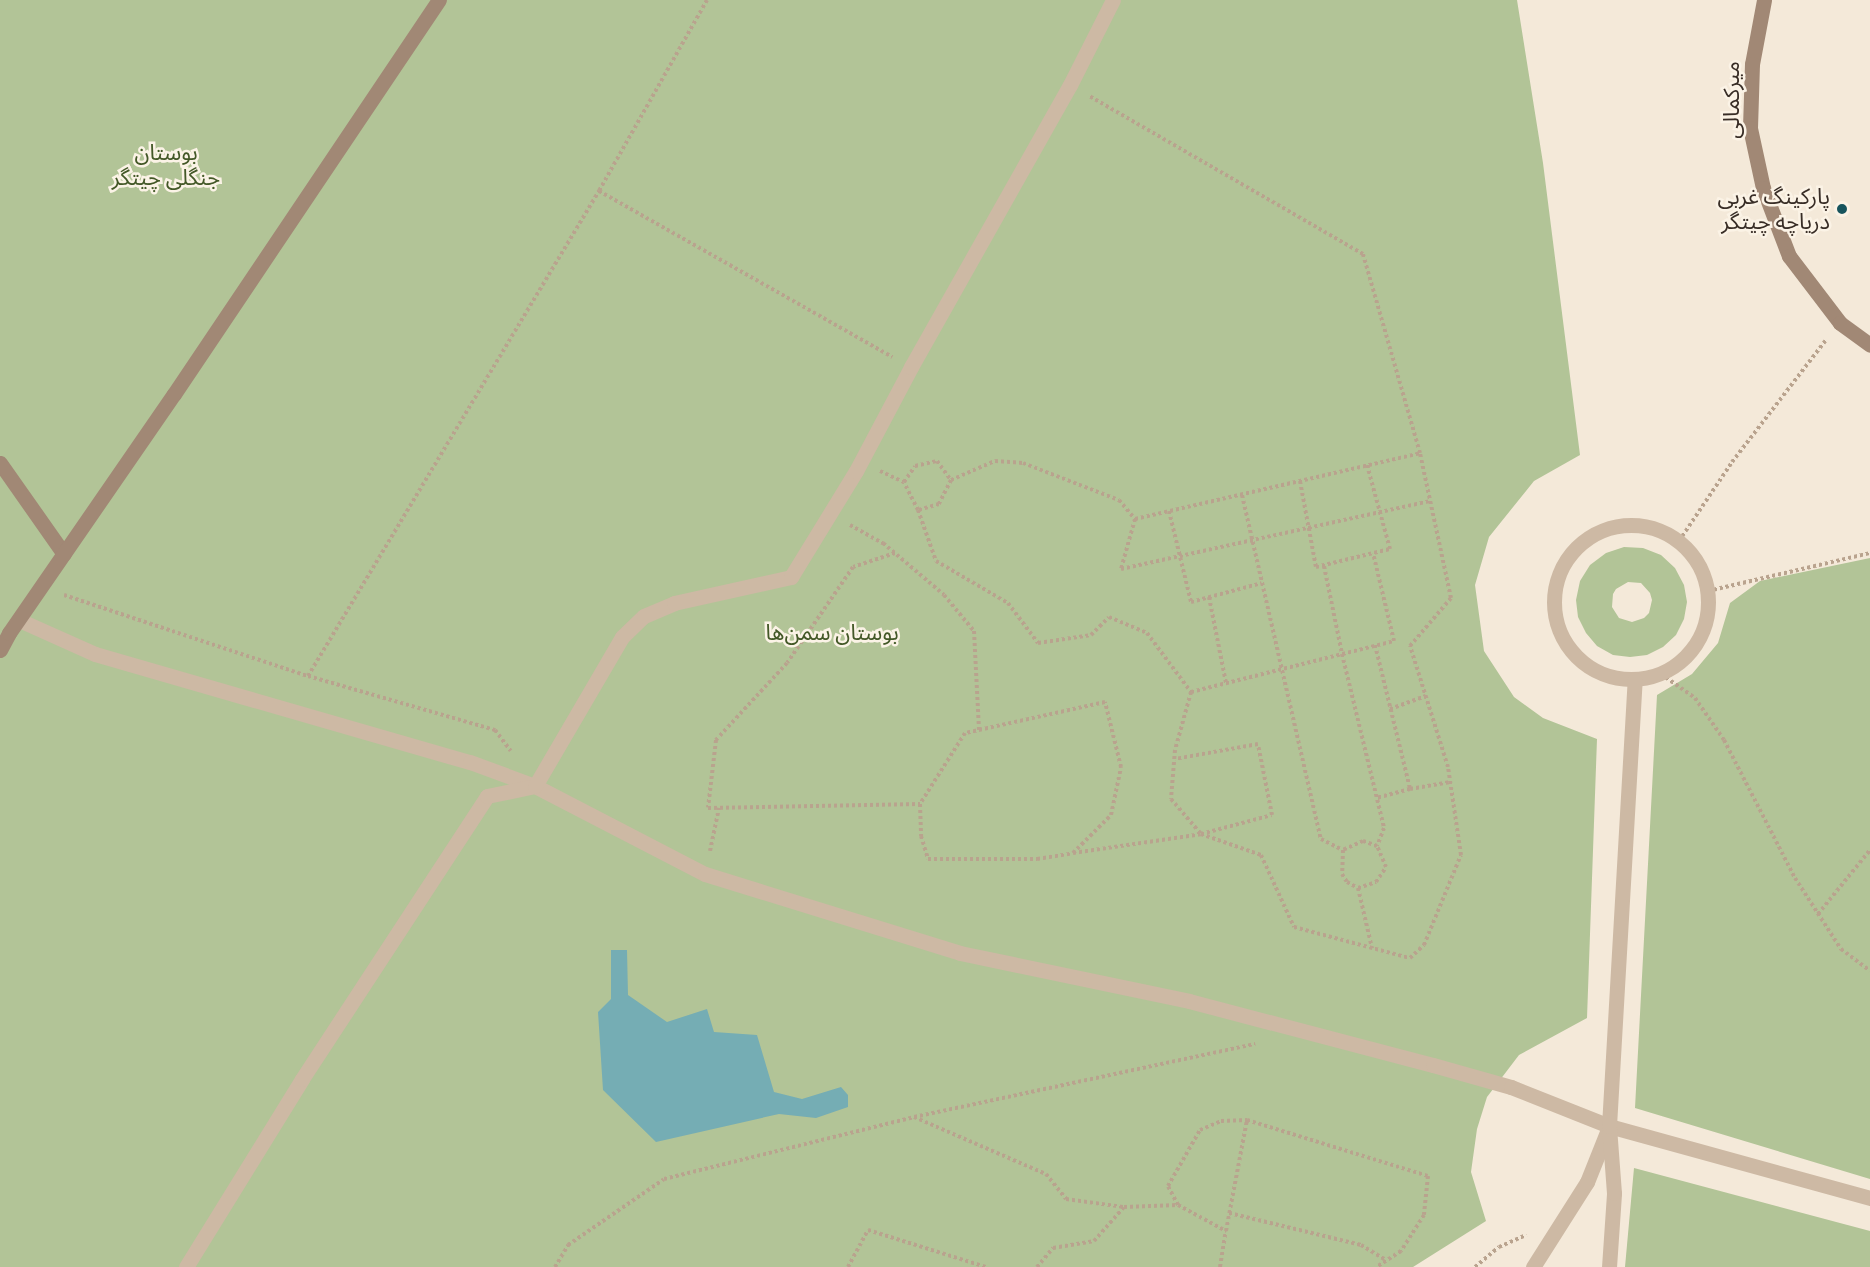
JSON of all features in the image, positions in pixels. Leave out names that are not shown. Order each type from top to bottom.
[{"type":"street","points":[[0,650],[4,631],[19,620],[439,0]]},
{"type":"street","points":[[186,1267],[302,1079],[487,796],[536,786],[622,637],[644,616],[674,603],[791,577],[829,514],[1070,85],[1113,0]]},
{"type":"street","name":"میرکمالی","points":[[1764,0],[1752,64],[1750,128],[1763,188],[1789,256],[1840,323],[1870,345]]},
{"type":"street","points":[[0,463],[64,554]]},
{"type":"street","points":[[1633,524],[1657,529],[1679,541],[1693,555],[1703,572],[1708,591],[1707,616],[1699,640],[1683,660],[1661,674],[1635,680],[1611,677],[1588,667],[1570,650],[1558,628],[1554,603],[1557,579],[1568,556],[1586,539],[1608,528],[1633,524]]},
{"type":"street","points":[[19,620],[94,654],[470,762],[536,786],[705,874],[960,953],[1189,1000],[1433,1065],[1511,1088],[1610,1126],[1870,1198]]},
{"type":"street","points":[[1609,1267],[1614,1193],[1610,1126],[1635,680]]},
{"type":"street","points":[[1533,1267],[1587,1182],[1610,1126]]},
{"type":"path","points":[[308,676],[599,191],[707,0]]},
{"type":"path","points":[[1070,85],[1363,254],[1420,453],[1451,598],[1410,646],[1448,766],[1461,855],[1424,945],[1410,958],[1294,927],[1261,855],[1201,834],[1171,799],[1175,759],[1191,692]]},
{"type":"path","points":[[599,191],[911,367]]},
{"type":"path","points":[[1679,541],[1731,462],[1840,323]]},
{"type":"path","points":[[1135,519],[1420,453]]},
{"type":"path","points":[[951,480],[937,461],[915,466],[904,482],[918,510],[936,561],[1008,603],[1038,644],[1091,635],[1109,616],[1147,633],[1191,692]]},
{"type":"path","points":[[918,510],[939,504],[951,480],[995,461],[1023,463],[1119,500],[1135,519]]},
{"type":"path","points":[[1300,481],[1316,567],[1324,566],[1390,549],[1368,465]]},
{"type":"path","points":[[1242,495],[1320,839],[1343,850]]},
{"type":"path","points":[[1135,519],[1121,569],[1430,501]]},
{"type":"path","points":[[1169,512],[1191,602],[1262,583]]},
{"type":"path","points":[[829,514],[883,543],[944,595],[974,631],[979,729]]},
{"type":"path","points":[[895,553],[853,567],[787,663],[716,740],[708,808],[920,804]]},
{"type":"path","points":[[1191,692],[1394,641],[1373,553]]},
{"type":"path","points":[[1708,591],[1870,553]]},
{"type":"path","points":[[1324,566],[1342,654],[1384,828],[1377,846],[1386,867],[1376,882],[1358,888],[1347,882],[1342,873],[1343,850]]},
{"type":"path","points":[[41,587],[308,676],[495,730],[536,786]]},
{"type":"path","points":[[1209,597],[1226,683]]},
{"type":"path","points":[[1375,645],[1410,789]]},
{"type":"path","points":[[1661,674],[1695,698],[1724,740],[1789,868],[1840,949],[1870,971]]},
{"type":"path","points":[[1390,709],[1426,696]]},
{"type":"path","points":[[1073,854],[1111,815],[1121,767],[1105,702],[966,733],[920,804],[921,836],[928,859],[1037,859],[1073,854],[1201,834],[1272,814],[1258,744],[1175,759]]},
{"type":"path","points":[[1377,798],[1450,782]]},
{"type":"path","points":[[705,874],[719,808]]},
{"type":"path","points":[[1343,850],[1362,841],[1377,846]]},
{"type":"path","points":[[1818,914],[1870,850]]},
{"type":"path","points":[[1358,888],[1372,948]]},
{"type":"path","points":[[555,1267],[568,1245],[664,1179],[914,1117],[1262,1042]]},
{"type":"path","points":[[914,1117],[1046,1174],[1066,1199],[1124,1207],[1178,1205],[1226,1231]]},
{"type":"path","points":[[1178,1205],[1168,1186],[1200,1130],[1221,1121],[1247,1120],[1428,1176],[1424,1215],[1401,1251],[1376,1267]]},
{"type":"path","points":[[1220,1267],[1247,1120]]},
{"type":"path","points":[[1037,1267],[1053,1248],[1094,1241],[1124,1207]]},
{"type":"path","points":[[1229,1213],[1362,1245],[1386,1260]]},
{"type":"path","points":[[848,1267],[868,1230],[986,1267]]},
{"type":"path","points":[[1474,1267],[1499,1247],[1528,1234]]},
{"type":"green space","name":"بوستان سمن‌ها","points":[[0,0],[1517,0],[1543,163],[1580,455],[1534,481],[1489,537],[1475,585],[1484,651],[1514,697],[1543,718],[1597,739],[1587,1018],[1519,1055],[1487,1097],[1477,1129],[1471,1172],[1486,1221],[1413,1267],[0,1267]]},
{"type":"green space","points":[[1624,547],[1643,548],[1661,555],[1675,568],[1684,585],[1687,602],[1684,619],[1676,635],[1663,647],[1647,655],[1630,657],[1613,655],[1597,646],[1586,633],[1578,617],[1576,600],[1580,581],[1590,565],[1606,553]],"holes":[[[1628,582],[1641,583],[1650,593],[1652,600],[1649,613],[1644,618],[1632,622],[1619,618],[1612,607],[1613,594],[1616,589]]]},
{"type":"green space","points":[[1870,558],[1870,1179],[1635,1108],[1657,695],[1692,674],[1718,643],[1730,603],[1760,581]]},
{"type":"green space","points":[[1634,1168],[1870,1231],[1870,1267],[1625,1267]]},
{"type":"water","points":[[611,950],[627,950],[628,995],[667,1022],[707,1009],[714,1032],[757,1035],[774,1092],[802,1099],[841,1087],[848,1095],[848,1107],[816,1118],[779,1114],[656,1142],[603,1090],[598,1012],[611,999]]},
{"type":"place","name":"پارکینگ غربی دریاچه چیتگر","points":[[1842,209]]},
{"type":"park label","name":"بوستان جنگلی چیتگر","points":[[166,164]]}]
